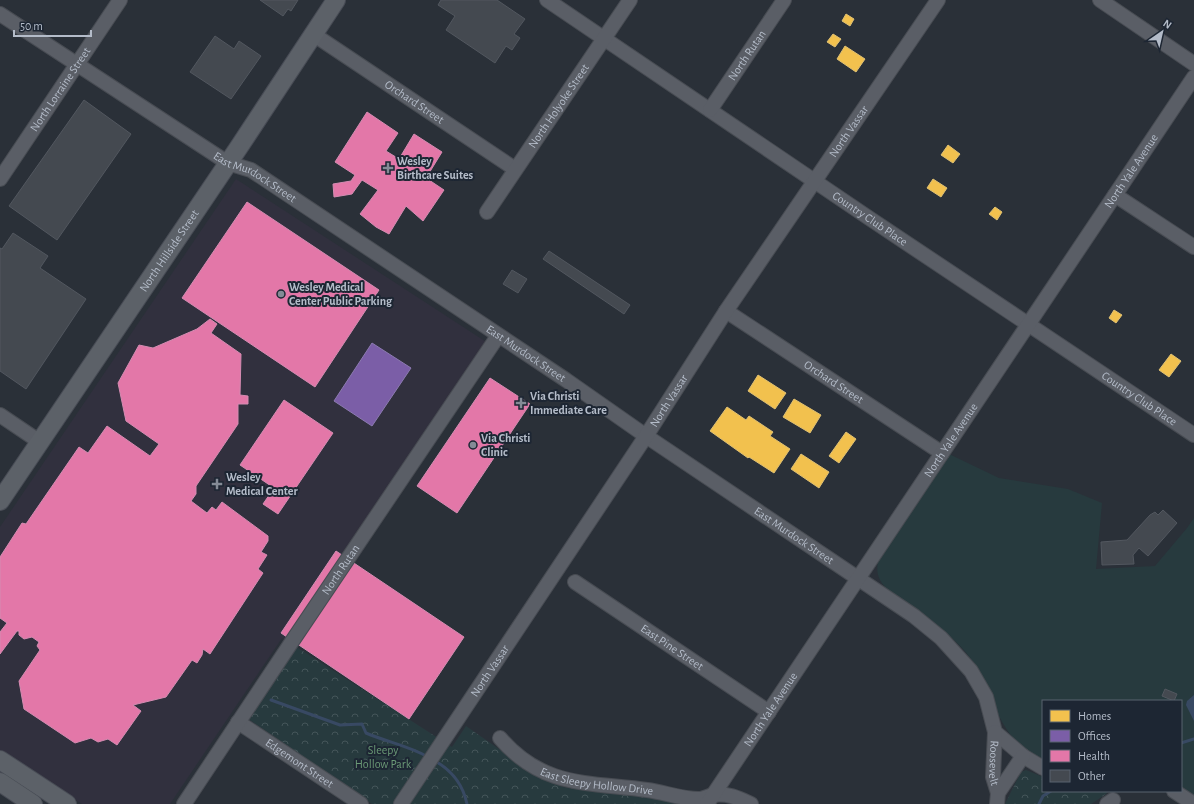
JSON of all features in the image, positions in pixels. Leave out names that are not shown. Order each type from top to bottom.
[{"type":"main road","name":"North Hillside Street","points":[[0,501],[336,0]]},
{"type":"main road","points":[[0,760],[67,804]]},
{"type":"main road","points":[[0,782],[33,804]]},
{"type":"street","name":"North Lorraine Street","points":[[0,179],[120,0]]},
{"type":"street","name":"Country Club Place","points":[[547,0],[1194,435]]},
{"type":"street","name":"North Holyoke Street","points":[[487,212],[630,0]]},
{"type":"street","name":"North Rutan","points":[[710,110],[784,0]]},
{"type":"street","name":"North Vassar","points":[[401,804],[646,436],[726,311],[778,238],[814,180],[938,0]]},
{"type":"street","points":[[1100,0],[1194,64]]},
{"type":"street","name":"East Murdock Street","points":[[0,14],[228,163],[251,170],[566,380],[646,436],[914,616],[954,650],[971,671],[986,698],[995,732]]},
{"type":"street","name":"Orchard Street","points":[[313,34],[515,169]]},
{"type":"street","name":"North Yale Avenue","points":[[710,800],[857,578],[1194,77]]},
{"type":"street","points":[[1115,195],[1194,247]]},
{"type":"street","name":"Orchard Street","points":[[726,311],[942,453]]},
{"type":"street","name":"North Rutan","points":[[184,804],[498,336]]},
{"type":"street","points":[[0,415],[40,442]]},
{"type":"street","name":"East Pine Street","points":[[575,582],[769,712]]},
{"type":"street","name":"Edgemont Street","points":[[238,722],[362,804]]},
{"type":"street","points":[[995,732],[1023,756],[1042,767]]},
{"type":"street","name":"Roosevelt","points":[[995,732],[993,777],[997,799]]},
{"type":"street","name":"East Sleepy Hollow Drive","points":[[500,738],[512,752],[537,769],[558,778],[581,783],[648,790],[710,800],[733,796],[751,804]]},
{"type":"street","points":[[997,799],[1023,756]]},
{"type":"street","points":[[1176,792],[1194,804]]},
{"type":"shaded area","name":"Wesley Medical Center","points":[[236,179],[497,349],[296,646],[282,638],[170,804],[82,804],[0,751],[0,527]]},
{"type":"green space","points":[[949,454],[999,478],[1068,489],[1102,503],[1096,569],[1155,566],[1194,518],[1194,796],[1182,787],[1182,700],[1042,700],[1042,760],[1025,750],[1004,725],[979,672],[962,648],[942,629],[882,584],[877,571],[879,557]]},
{"type":"green space","name":"Sleepy Hollow Park","points":[[295,646],[452,747],[466,726],[519,763],[563,787],[649,797],[684,804],[372,804],[247,718]]},
{"type":"green space","points":[[1026,770],[1042,777],[1042,792],[1107,792],[1091,804],[1005,804],[1021,772]]},
{"type":"water","points":[[1194,695],[1194,721],[1186,705],[1187,701]]},
{"type":"building: Homes","points":[[846,14],[854,19],[850,26],[842,21]]},
{"type":"building: Homes","points":[[833,34],[841,39],[835,47],[827,42]]},
{"type":"building: Homes","points":[[845,46],[865,59],[856,72],[837,59]]},
{"type":"building: Homes","points":[[948,145],[960,154],[953,163],[941,155]]},
{"type":"building: Homes","points":[[933,179],[947,188],[941,197],[927,188]]},
{"type":"building: Homes","points":[[995,207],[1002,212],[997,220],[989,214]]},
{"type":"building: Homes","points":[[1114,310],[1122,315],[1116,323],[1109,318]]},
{"type":"building: Homes","points":[[1171,354],[1181,361],[1169,377],[1159,370]]},
{"type":"building: Homes","points":[[758,375],[786,393],[775,409],[748,391]]},
{"type":"building: Homes","points":[[794,399],[821,415],[810,433],[783,417]]},
{"type":"building: Homes","points":[[727,407],[746,420],[749,416],[773,432],[770,436],[790,449],[774,473],[749,457],[748,458],[710,431]]},
{"type":"building: Homes","points":[[846,432],[856,439],[839,463],[829,456]]},
{"type":"building: Homes","points":[[801,454],[829,472],[819,488],[791,469]]},
{"type":"building: Offices","points":[[372,343],[411,368],[372,426],[334,401]]},
{"type":"building: Health","name":"Wesley Birthcare Suites","points":[[367,112],[398,133],[386,151],[399,159],[414,134],[442,152],[426,178],[444,190],[423,221],[406,206],[389,234],[376,227],[360,214],[378,190],[362,180],[352,194],[334,197],[333,184],[351,181],[355,175],[335,162]]},
{"type":"building: Health","name":"Wesley Medical Center Public Parking","points":[[247,202],[379,290],[315,387],[182,298]]},
{"type":"building: Health","name":"Wesley Medical Center","points":[[210,319],[217,324],[211,333],[241,354],[240,395],[248,396],[248,404],[238,404],[238,424],[196,486],[196,494],[191,501],[207,513],[212,507],[216,510],[222,502],[268,536],[268,541],[261,552],[267,555],[258,569],[263,573],[210,654],[203,649],[202,655],[197,663],[192,660],[166,697],[133,705],[141,711],[117,745],[108,739],[98,742],[91,738],[75,743],[24,709],[19,681],[40,650],[37,646],[39,642],[32,637],[24,639],[19,635],[19,631],[17,631],[0,654],[0,632],[7,623],[0,618],[0,557],[22,523],[26,524],[79,447],[88,453],[107,426],[150,456],[159,444],[126,421],[118,383],[139,345],[153,348],[197,329]]},
{"type":"building: Health","name":"Via Christi Clinic","points":[[490,378],[530,404],[457,513],[417,486]]},
{"type":"building: Health","points":[[284,400],[333,433],[278,514],[263,504],[274,488],[240,465]]},
{"type":"building: Health","points":[[336,551],[464,637],[409,719],[281,633]]},
{"type":"building: Other","points":[[260,0],[298,0],[291,11],[288,9],[283,16]]},
{"type":"building: Other","points":[[441,0],[497,0],[525,19],[514,34],[520,38],[512,50],[506,46],[495,63],[446,30],[455,16],[438,5]]},
{"type":"building: Other","points":[[215,36],[234,49],[239,41],[261,56],[231,99],[190,72]]},
{"type":"building: Other","points":[[84,100],[131,134],[57,240],[9,206]]},
{"type":"building: Other","points":[[13,233],[48,256],[40,268],[86,299],[26,389],[0,371],[0,248],[2,249]]},
{"type":"building: Other","points":[[549,251],[630,305],[624,314],[543,259]]},
{"type":"building: Other","points":[[512,270],[527,279],[518,293],[503,284]]},
{"type":"building: Other","points":[[1163,510],[1177,523],[1148,556],[1139,548],[1133,555],[1134,564],[1102,565],[1101,542],[1127,540],[1150,515],[1155,512],[1158,515]]},
{"type":"building: Other","points":[[1165,689],[1177,694],[1174,700],[1162,696]]},
{"type":"waterway","points":[[271,700],[340,725],[362,724],[366,733],[428,757]]},
{"type":"waterway","points":[[1182,743],[1194,739]]},
{"type":"waterway","points":[[435,761],[456,779],[463,791],[467,804]]},
{"type":"waterway","points":[[1039,804],[1043,796],[1049,792]]},
{"type":"place","name":"Wesley Birthcare Suites","points":[[388,168]]},
{"type":"place","name":"Wesley Medical Center Public Parking","points":[[281,294]]},
{"type":"place","name":"Via Christi Immediate Care","points":[[521,403]]},
{"type":"place","name":"Via Christi Clinic","points":[[473,445]]},
{"type":"place","name":"Wesley Medical Center","points":[[217,484]]}]
